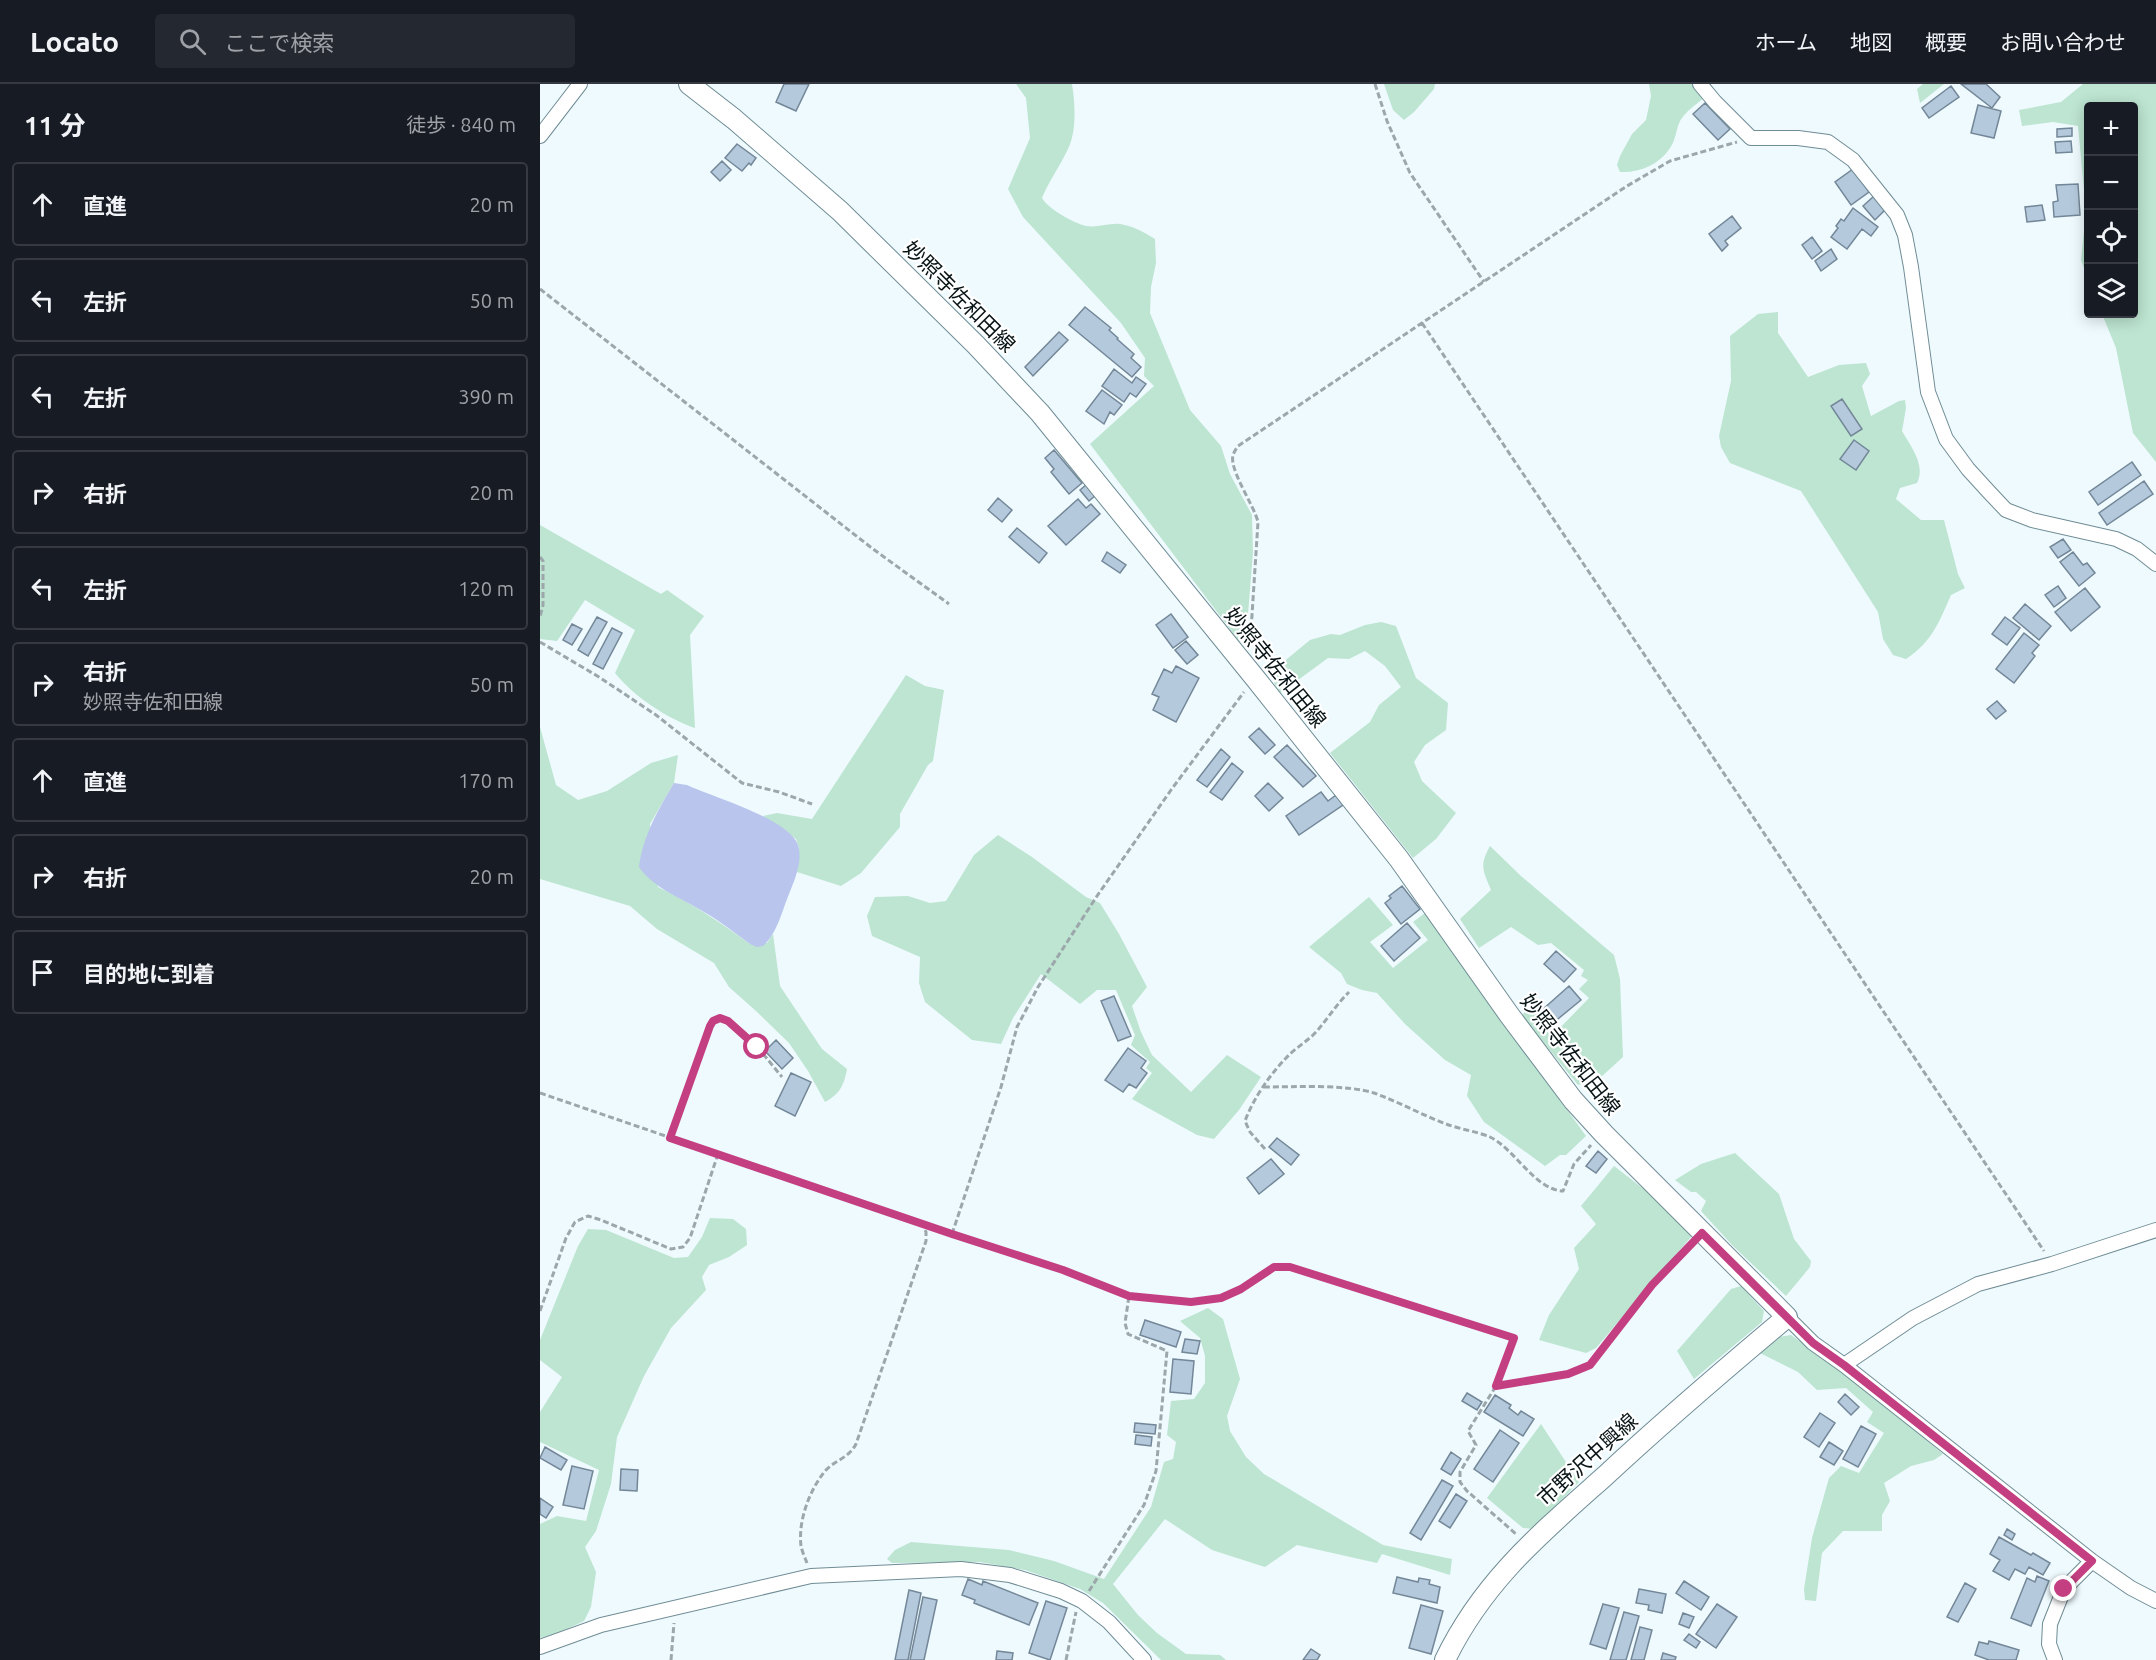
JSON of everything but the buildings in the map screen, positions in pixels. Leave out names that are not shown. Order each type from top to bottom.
[{"type":"main road","name":"妙照寺佐和田線","points":[[689,84],[734,119],[840,211],[976,345],[1040,413],[1399,859],[1510,1016],[1574,1100],[1604,1134],[1787,1317]]},
{"type":"main road","name":"市野沢中興線","points":[[1445,1660],[1456,1637],[1493,1583],[1529,1545],[1691,1397],[1787,1317]]},
{"type":"street","points":[[540,136],[580,84]]},
{"type":"street","points":[[1700,84],[1751,138],[1798,138],[1828,142],[1853,160],[1897,215],[1905,235],[1911,269],[1928,392],[1946,439],[1968,469],[2006,510],[2032,520],[2116,539],[2137,549],[2156,564]]},
{"type":"street","points":[[1844,1365],[1913,1318],[1978,1284],[2156,1230]]},
{"type":"street","points":[[1787,1317],[1813,1343],[2092,1561],[2131,1588],[2156,1600]]},
{"type":"street","points":[[2055,1660],[2049,1644],[2050,1624],[2064,1589],[2092,1561]]},
{"type":"street","points":[[540,1647],[601,1625],[811,1576],[960,1569],[1010,1575],[1061,1591],[1082,1602],[1109,1622],[1144,1660]]},
{"type":"path","points":[[1375,84],[1387,121],[1410,173],[1484,282]]},
{"type":"path","points":[[952,1234],[1001,1087],[1017,1027],[1038,987],[1097,896],[1211,734],[1249,671],[1258,522],[1255,510],[1234,470],[1232,456],[1238,447],[1628,186],[1670,161],[1751,138]]},
{"type":"path","points":[[540,289],[855,535],[949,604]]},
{"type":"path","points":[[1422,323],[2052,1263]]},
{"type":"path","points":[[540,557],[543,561],[543,605],[540,617]]},
{"type":"path","points":[[540,642],[599,677],[656,715],[742,783],[779,792],[812,804]]},
{"type":"path","points":[[1265,1149],[1250,1132],[1245,1120],[1264,1087],[1288,1056],[1316,1032],[1336,1004],[1349,992]]},
{"type":"path","points":[[670,1138],[713,1021],[720,1018],[728,1021],[757,1047],[782,1077]]},
{"type":"path","points":[[1264,1087],[1351,1089],[1372,1093],[1443,1123],[1490,1137],[1555,1191],[1563,1191],[1574,1164],[1587,1148],[1604,1134]]},
{"type":"path","points":[[540,1093],[1063,1270],[1129,1296],[1191,1302],[1221,1298],[1241,1289],[1274,1267],[1290,1267],[1514,1338],[1496,1386],[1468,1431],[1476,1445],[1460,1472],[1460,1482],[1467,1491],[1529,1545]]},
{"type":"path","points":[[540,1311],[566,1238],[575,1222],[588,1216],[671,1249],[682,1247],[690,1238],[718,1154]]},
{"type":"path","points":[[811,1576],[801,1546],[802,1519],[811,1494],[825,1471],[852,1451],[856,1444],[926,1241],[926,1232],[922,1224]]},
{"type":"path","points":[[1496,1386],[1568,1374],[1590,1365],[1652,1285],[1702,1233]]},
{"type":"path","points":[[1066,1660],[1075,1613],[1144,1505],[1156,1471],[1167,1351],[1128,1334],[1125,1323],[1129,1296]]},
{"type":"path","points":[[670,1660],[675,1607]]},
{"type":"green space","points":[[1016,84],[1072,84],[1073,134],[1068,149],[1042,198],[1045,202],[1062,215],[1086,226],[1125,225],[1155,239],[1156,263],[1151,287],[1150,313],[1190,410],[1221,446],[1230,474],[1252,515],[1253,552],[1248,614],[1244,638],[1239,641],[1090,444],[1154,386],[1144,376],[1145,358],[1121,323],[1023,217],[1008,189],[1030,138],[1026,98]]},
{"type":"green space","points":[[1384,84],[1435,84],[1434,89],[1404,120],[1393,110]]},
{"type":"green space","points":[[1649,84],[1693,84],[1704,98],[1682,117],[1672,145],[1660,159],[1648,167],[1620,172],[1617,165],[1620,156],[1632,134],[1646,120],[1651,96]]},
{"type":"green space","points":[[1923,84],[1944,84],[1920,103],[1917,89]]},
{"type":"green space","points":[[2083,84],[2156,84],[2156,462],[2133,433],[2116,348],[2104,318],[2138,318],[2138,102],[2084,102],[2084,190],[2078,126],[2053,122],[2022,126],[2019,110],[2061,102]]},
{"type":"green space","points":[[2084,231],[2084,268],[2081,260]]},
{"type":"green space","points":[[1778,312],[1778,333],[1808,377],[1839,365],[1866,363],[1870,374],[1862,386],[1871,416],[1905,400],[1902,431],[1916,456],[1920,470],[1917,483],[1900,488],[1896,499],[1921,520],[1944,520],[1958,574],[1965,588],[1951,595],[1928,638],[1906,659],[1893,655],[1883,639],[1878,612],[1801,491],[1730,463],[1721,447],[1719,436],[1731,381],[1730,336],[1758,314]]},
{"type":"green space","points":[[540,525],[661,594],[667,590],[704,616],[690,635],[695,728],[652,706],[622,682],[615,673],[635,630],[585,600],[557,641],[540,639]]},
{"type":"green space","points":[[1381,622],[1396,626],[1416,678],[1448,703],[1446,730],[1425,745],[1414,762],[1422,781],[1456,813],[1436,839],[1413,858],[1330,753],[1370,722],[1379,705],[1401,687],[1385,666],[1365,651],[1349,659],[1328,658],[1279,694],[1270,673],[1310,640],[1331,634],[1340,635],[1365,625]]},
{"type":"green space","points":[[906,675],[925,686],[944,690],[933,761],[928,765],[900,814],[900,827],[861,873],[841,886],[797,872],[799,848],[796,839],[763,816],[777,813],[812,819]]},
{"type":"green space","points":[[540,727],[556,785],[578,800],[607,791],[651,763],[678,755],[674,783],[650,824],[658,887],[706,914],[750,944],[767,943],[773,934],[780,986],[822,1049],[847,1069],[843,1084],[834,1096],[825,1102],[789,1043],[729,987],[714,963],[657,929],[630,906],[540,879]]},
{"type":"green space","points":[[998,835],[1086,897],[1100,903],[1147,987],[1132,1006],[1152,1055],[1191,1092],[1227,1055],[1261,1077],[1239,1110],[1214,1139],[1197,1135],[1132,1099],[1152,1073],[1146,1068],[1150,1062],[1131,1045],[1135,1035],[1116,990],[1097,990],[1080,1004],[1041,974],[1013,1018],[1001,1044],[972,1040],[925,1002],[919,983],[920,957],[872,936],[867,916],[875,897],[908,896],[930,903],[946,901],[974,855]]},
{"type":"green space","points":[[1490,846],[1521,876],[1614,955],[1620,979],[1623,1057],[1600,1078],[1578,1085],[1522,1016],[1528,1006],[1555,1033],[1589,998],[1579,989],[1588,980],[1581,976],[1584,970],[1551,943],[1538,945],[1511,927],[1479,948],[1460,919],[1491,890],[1483,868],[1484,858]]},
{"type":"green space","points":[[1369,897],[1393,925],[1370,942],[1393,968],[1428,940],[1413,922],[1425,913],[1586,1136],[1566,1155],[1560,1155],[1545,1166],[1484,1122],[1467,1096],[1471,1075],[1445,1060],[1405,1024],[1377,993],[1347,984],[1341,973],[1309,947]]},
{"type":"green space","points":[[1735,1153],[1779,1194],[1794,1239],[1811,1261],[1810,1267],[1786,1296],[1733,1246],[1701,1211],[1706,1201],[1696,1192],[1691,1192],[1675,1180],[1701,1164]]},
{"type":"green space","points":[[1614,1166],[1689,1224],[1691,1237],[1596,1348],[1586,1353],[1539,1340],[1549,1315],[1579,1269],[1574,1248],[1596,1224],[1581,1206]]},
{"type":"green space","points":[[710,1218],[733,1219],[746,1229],[747,1245],[729,1257],[709,1265],[702,1277],[706,1290],[671,1328],[644,1376],[617,1437],[611,1484],[596,1531],[585,1547],[596,1572],[591,1607],[584,1621],[556,1634],[540,1638],[540,1524],[557,1516],[586,1521],[599,1470],[540,1442],[540,1412],[562,1377],[540,1360],[540,1340],[578,1246],[588,1229],[606,1230],[674,1258],[688,1257],[702,1237]]},
{"type":"green space","points":[[1741,1286],[1764,1311],[1762,1322],[1694,1379],[1677,1351],[1731,1289]]},
{"type":"green space","points":[[1208,1308],[1223,1319],[1240,1379],[1227,1416],[1230,1431],[1246,1457],[1264,1474],[1383,1545],[1452,1559],[1450,1575],[1382,1554],[1377,1563],[1297,1545],[1265,1567],[1212,1550],[1165,1519],[1113,1584],[1138,1615],[1157,1633],[1186,1654],[1220,1655],[1226,1660],[1161,1660],[1103,1603],[1080,1589],[1025,1570],[980,1562],[892,1563],[887,1559],[895,1550],[911,1542],[1009,1550],[1054,1561],[1104,1579],[1151,1507],[1164,1462],[1173,1459],[1176,1442],[1167,1435],[1171,1401],[1194,1399],[1205,1383],[1205,1356],[1200,1338],[1180,1321]]},
{"type":"green space","points":[[1791,1335],[1872,1394],[1943,1454],[1934,1460],[1911,1466],[1884,1483],[1890,1501],[1882,1515],[1882,1531],[1843,1531],[1822,1553],[1816,1601],[1805,1600],[1804,1589],[1812,1538],[1829,1478],[1841,1466],[1859,1473],[1884,1433],[1867,1422],[1873,1412],[1846,1388],[1817,1390],[1798,1372],[1758,1352],[1778,1337]]},
{"type":"green space","points":[[1541,1424],[1579,1482],[1533,1529],[1523,1528],[1487,1498]]},
{"type":"water","points":[[674,783],[687,785],[766,818],[792,835],[798,845],[800,857],[796,876],[776,929],[763,946],[757,947],[750,944],[710,916],[660,887],[639,867],[648,834]]},
{"type":"route","points":[[757,1047],[728,1021],[720,1018],[713,1021],[670,1138],[1063,1270],[1129,1296],[1191,1302],[1221,1298],[1241,1289],[1274,1267],[1290,1267],[1514,1338],[1496,1386],[1568,1374],[1590,1365],[1652,1285],[1702,1233],[1813,1343],[2092,1561],[2064,1589]]}]
